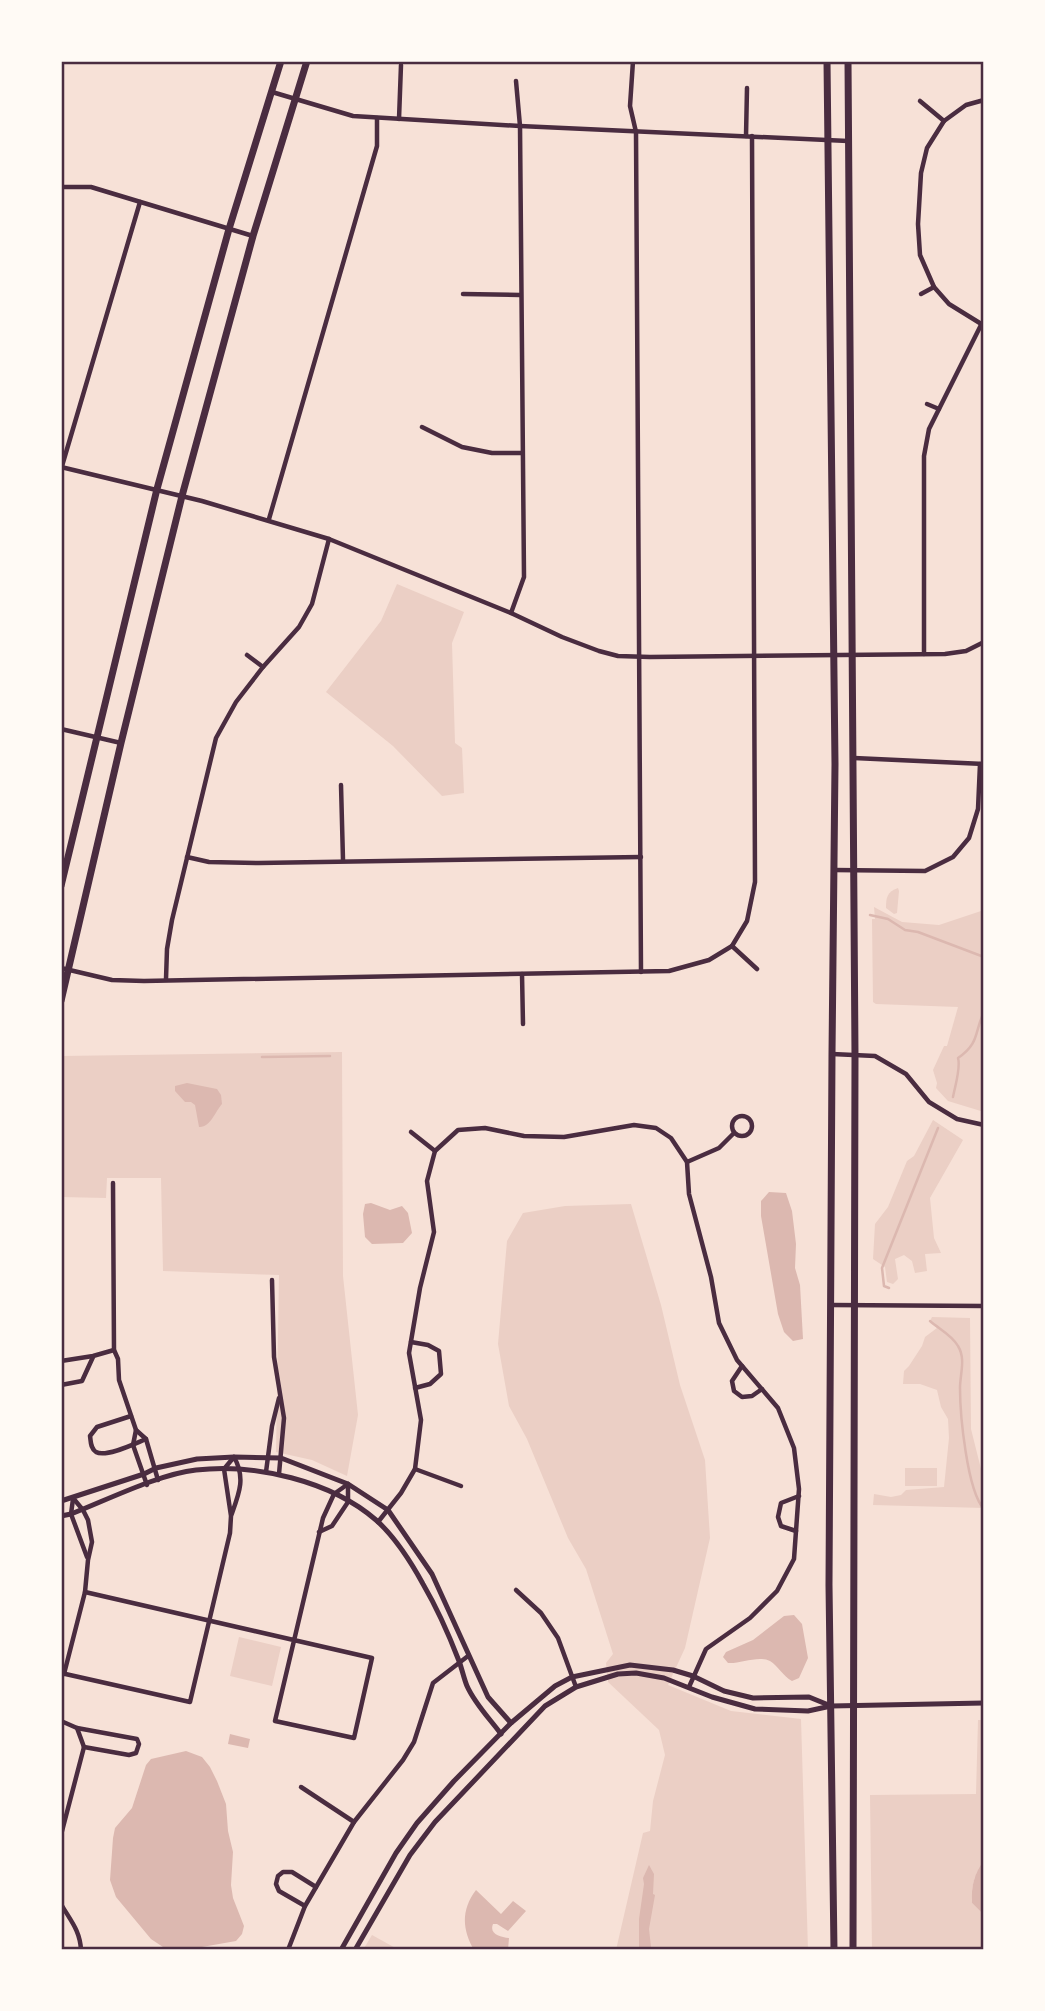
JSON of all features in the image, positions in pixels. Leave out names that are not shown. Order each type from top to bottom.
[{"type":"main road","points":[[61,886],[157,489],[229,229],[281,61]]},
{"type":"main road","points":[[61,1001],[65,969],[182,496],[253,236],[307,61]]},
{"type":"main road","points":[[827,61],[834,655],[831,1305],[834,1950]]},
{"type":"main road","points":[[848,61],[855,870],[853,1950]]},
{"type":"street","points":[[633,61],[629,106],[636,132],[641,972]]},
{"type":"street","points":[[399,119],[401,65]]},
{"type":"street","points":[[511,612],[524,577],[520,126],[516,81]]},
{"type":"street","points":[[65,969],[113,980],[641,972],[685,968],[709,960],[732,946],[747,921],[755,882],[747,88]]},
{"type":"street","points":[[272,92],[353,116],[849,141]]},
{"type":"street","points":[[924,653],[924,456],[929,429],[982,325],[949,304],[934,287],[920,255],[920,186],[927,148],[944,121],[966,105],[984,100]]},
{"type":"street","points":[[920,101],[944,121]]},
{"type":"street","points":[[268,519],[377,146],[377,118]]},
{"type":"street","points":[[61,187],[91,187],[253,236]]},
{"type":"street","points":[[139,202],[61,467],[157,489],[268,519],[329,539],[511,612],[599,652],[618,656],[945,654],[966,651],[984,642]]},
{"type":"street","points":[[921,295],[934,287]]},
{"type":"street","points":[[463,294],[520,295]]},
{"type":"street","points":[[927,404],[939,409]]},
{"type":"street","points":[[422,428],[462,447],[492,453],[522,453]]},
{"type":"street","points":[[166,979],[167,949],[216,738],[236,702],[299,627],[312,604],[329,539]]},
{"type":"street","points":[[247,655],[263,667]]},
{"type":"street","points":[[61,729],[121,743]]},
{"type":"street","points":[[834,870],[925,871],[953,857],[969,838],[978,809],[982,764],[854,758]]},
{"type":"street","points":[[341,785],[343,860]]},
{"type":"street","points":[[187,857],[209,862],[259,863],[641,857]]},
{"type":"street","points":[[732,946],[757,969]]},
{"type":"street","points":[[522,974],[523,1024]]},
{"type":"street","points":[[832,1054],[874,1056],[906,1074],[929,1102],[957,1119],[984,1125]]},
{"type":"street","points":[[743,1116],[749,1119],[752,1124],[749,1134],[743,1137],[734,1133],[734,1120],[743,1116]]},
{"type":"street","points":[[378,1522],[401,1493],[415,1469],[421,1420],[409,1353],[420,1288],[434,1232],[427,1181],[435,1151],[458,1130],[485,1128],[524,1136],[565,1137],[634,1125],[656,1128],[671,1138],[687,1162],[689,1195],[711,1277],[719,1322],[737,1360],[778,1408],[794,1448],[799,1496],[794,1559],[778,1591],[750,1618],[706,1649],[689,1687]]},
{"type":"street","points":[[411,1132],[435,1151]]},
{"type":"street","points":[[687,1162],[719,1148],[734,1133]]},
{"type":"street","points":[[113,1182],[114,1350],[118,1359],[119,1380],[136,1430],[133,1445],[147,1485]]},
{"type":"street","points":[[272,1280],[274,1357],[284,1418],[279,1474]]},
{"type":"street","points":[[831,1305],[984,1306]]},
{"type":"street","points":[[411,1342],[428,1345],[439,1351],[441,1374],[430,1384],[415,1388]]},
{"type":"street","points":[[61,1360],[114,1350]]},
{"type":"street","points":[[61,1385],[82,1381],[93,1356]]},
{"type":"street","points":[[742,1366],[732,1381],[734,1391],[742,1397],[762,1389]]},
{"type":"street","points":[[266,1472],[272,1426],[280,1397]]},
{"type":"street","points":[[131,1416],[97,1427],[90,1436],[91,1446],[96,1452],[104,1454],[146,1438]]},
{"type":"street","points":[[136,1430],[146,1438],[158,1480]]},
{"type":"street","points":[[232,1516],[224,1469],[234,1457]]},
{"type":"street","points":[[73,1498],[88,1520],[92,1542],[85,1592],[62,1673],[190,1702],[239,1494],[241,1470],[234,1457]]},
{"type":"street","points":[[61,1501],[156,1468],[197,1459],[281,1458],[348,1484],[388,1510],[432,1574],[488,1697],[511,1723]]},
{"type":"street","points":[[415,1469],[461,1486]]},
{"type":"street","points":[[61,1516],[158,1480],[195,1470],[266,1472],[306,1480],[363,1510],[378,1522],[402,1551],[423,1584],[460,1663],[467,1686],[501,1734]]},
{"type":"street","points":[[85,1592],[294,1639],[372,1658],[354,1738],[275,1721],[294,1639],[319,1532],[323,1518],[334,1494],[348,1484]]},
{"type":"street","points":[[319,1532],[332,1526],[348,1502],[348,1484]]},
{"type":"street","points":[[796,1531],[781,1526],[778,1517],[781,1503],[799,1496]]},
{"type":"street","points":[[73,1498],[71,1514],[88,1560]]},
{"type":"street","points":[[516,1590],[541,1613],[558,1638],[576,1687]]},
{"type":"street","points":[[288,1950],[305,1906],[354,1822],[414,1742],[433,1683],[468,1656]]},
{"type":"street","points":[[341,1950],[416,1823],[511,1723],[555,1686],[572,1677],[630,1665],[693,1675],[724,1691],[753,1698],[809,1698],[831,1706]]},
{"type":"street","points":[[355,1950],[410,1855],[435,1822],[545,1706],[576,1687],[618,1674],[636,1673],[664,1678],[712,1697],[755,1709],[808,1711],[853,1705],[984,1703]]},
{"type":"street","points":[[61,1721],[77,1728],[124,1735],[137,1739],[139,1744],[136,1754],[129,1755],[84,1747]]},
{"type":"street","points":[[61,1835],[84,1747],[77,1728]]},
{"type":"street","points":[[301,1787],[354,1822]]},
{"type":"street","points":[[305,1906],[279,1891],[276,1884],[278,1876],[283,1871],[292,1872],[316,1887]]},
{"type":"street","points":[[61,1904],[76,1926],[81,1938],[81,1950]]},
{"type":"shaded area","points":[[397,584],[464,612],[452,643],[455,743],[462,748],[464,793],[442,796],[393,746],[326,692],[381,621]]},
{"type":"shaded area","points":[[898,888],[897,913],[894,914],[886,908],[886,901],[889,893]]},
{"type":"shaded area","points":[[874,907],[902,922],[939,925],[981,911],[984,907],[984,1112],[948,1101],[936,1088],[933,1070],[944,1046],[947,1046],[958,1007],[873,1002]]},
{"type":"shaded area","points":[[342,1052],[343,1276],[358,1415],[347,1476],[312,1460],[276,1452],[279,1275],[163,1271],[161,1178],[107,1178],[106,1198],[61,1197],[62,1056]]},
{"type":"shaded area","points":[[187,1083],[217,1089],[221,1095],[222,1104],[203,1127],[199,1127],[195,1105],[185,1102],[175,1091],[175,1086]]},
{"type":"shaded area","points":[[933,1120],[963,1140],[930,1198],[934,1238],[941,1253],[925,1254],[927,1271],[915,1273],[912,1261],[904,1255],[895,1259],[898,1279],[893,1284],[887,1282],[885,1267],[873,1259],[875,1224],[888,1207],[907,1161],[914,1156]]},
{"type":"shaded area","points":[[769,1192],[786,1193],[792,1211],[803,1339],[793,1341],[784,1332],[778,1314],[761,1216],[761,1201]]},
{"type":"shaded area","points":[[371,1203],[390,1210],[402,1206],[408,1213],[412,1233],[403,1243],[372,1244],[365,1237],[363,1214],[365,1204]]},
{"type":"shaded area","points":[[631,1204],[661,1305],[680,1385],[705,1460],[710,1538],[685,1648],[668,1685],[731,1711],[801,1719],[808,1950],[616,1950],[643,1833],[650,1831],[653,1801],[665,1755],[659,1730],[608,1682],[606,1663],[613,1654],[586,1569],[568,1538],[527,1439],[509,1406],[498,1344],[507,1241],[523,1213],[565,1206]]},
{"type":"shaded area","points":[[932,1317],[970,1318],[971,1429],[984,1481],[984,1508],[873,1505],[874,1494],[891,1497],[901,1495],[906,1490],[944,1487],[949,1438],[948,1419],[941,1407],[937,1390],[920,1384],[903,1384],[904,1371],[922,1346],[925,1337],[937,1328],[930,1321]]},
{"type":"shaded area","points":[[905,1468],[937,1468],[937,1486],[905,1486]]},
{"type":"shaded area","points":[[794,1615],[802,1624],[808,1658],[799,1678],[792,1681],[765,1659],[728,1663],[723,1657],[726,1652],[753,1640],[784,1616]]},
{"type":"shaded area","points":[[239,1637],[281,1647],[272,1686],[230,1676]]},
{"type":"shaded area","points":[[978,1720],[984,1720],[984,1860],[976,1875],[972,1903],[984,1915],[984,1950],[872,1950],[870,1795],[976,1794]]},
{"type":"shaded area","points":[[230,1734],[250,1739],[248,1748],[228,1744]]},
{"type":"shaded area","points":[[186,1751],[202,1757],[210,1767],[226,1804],[233,1852],[231,1885],[244,1926],[236,1941],[185,1950],[166,1949],[151,1939],[116,1897],[110,1880],[113,1838],[115,1828],[132,1808],[146,1765],[151,1759]]},
{"type":"shaded area","points":[[984,1860],[984,1915],[972,1903],[972,1897],[976,1875]]},
{"type":"shaded area","points":[[649,1865],[654,1874],[655,1895],[649,1929],[651,1947],[650,1950],[639,1950],[643,1878]]},
{"type":"shaded area","points":[[476,1890],[501,1914],[513,1901],[526,1911],[508,1931],[493,1924],[494,1933],[509,1938],[508,1950],[474,1950],[467,1935],[465,1920],[468,1905]]},
{"type":"shaded area","points":[[372,1935],[399,1950],[363,1950]]},
{"type":"waterway","points":[[870,915],[888,919],[905,930],[918,932],[984,957]]},
{"type":"waterway","points":[[953,1097],[958,1058],[973,1042],[984,1012]]},
{"type":"waterway","points":[[262,1057],[330,1056]]},
{"type":"waterway","points":[[889,1288],[884,1286],[882,1268],[938,1128]]},
{"type":"waterway","points":[[930,1321],[952,1339],[960,1351],[963,1433],[973,1486],[984,1509]]}]
